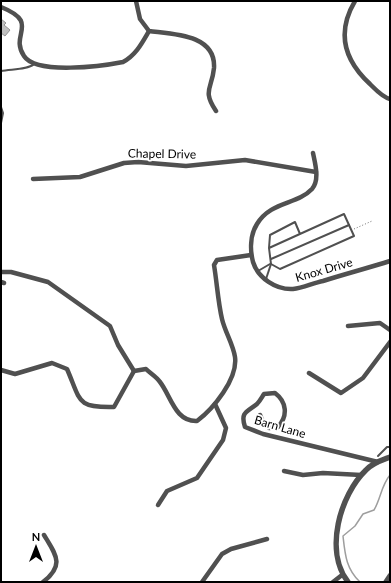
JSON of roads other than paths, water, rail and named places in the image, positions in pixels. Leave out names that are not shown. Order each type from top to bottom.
[{"type":"street","points":[[136,1],[140,19],[149,31],[196,39],[209,49],[214,66],[208,91],[208,98],[216,111]]},
{"type":"street","points":[[355,1],[346,24],[345,51],[351,63],[361,76],[390,99]]},
{"type":"street","points":[[1,7],[17,14],[21,18],[23,24],[21,48],[24,56],[34,64],[56,67],[123,62],[130,58],[139,49],[149,31]]},
{"type":"street","points":[[313,153],[316,172]]},
{"type":"street","name":"Chapel Drive","points":[[33,179],[80,178],[124,163],[138,162],[186,166],[246,160],[316,172]]},
{"type":"street","name":"Knox Drive","points":[[316,172],[315,183],[312,188],[304,194],[266,212],[256,224],[251,237],[251,255],[258,271],[272,285],[293,289],[390,261]]},
{"type":"street","points":[[134,371],[146,369],[160,381],[178,414],[186,420],[197,420],[215,404],[228,384],[233,372],[235,357],[222,320],[214,265],[217,260],[222,258],[251,255]]},
{"type":"street","points":[[1,272],[11,272],[48,282],[110,326],[118,345],[134,371]]},
{"type":"street","points":[[348,326],[380,323],[390,330]]},
{"type":"street","points":[[309,373],[341,393],[363,378],[390,342]]},
{"type":"street","points":[[1,370],[15,374],[52,363],[67,369],[80,398],[85,405],[93,408],[114,407],[134,371]]},
{"type":"street","name":"Barn Lane","points":[[260,415],[263,422],[269,428],[278,427],[282,423],[285,417],[285,407],[280,397],[275,393],[269,392],[264,394],[258,403],[246,410],[244,416],[246,427],[263,434],[378,459]]},
{"type":"street","points":[[158,505],[167,491],[197,478],[223,440],[226,428],[215,404]]},
{"type":"street","points":[[348,582],[342,574],[336,543],[336,532],[340,513],[361,475],[378,459],[390,457]]},
{"type":"street","points":[[284,471],[303,475],[323,472],[361,475]]},
{"type":"street","points":[[44,535],[58,562],[56,569],[44,582]]},
{"type":"street","points":[[202,582],[222,554],[231,549],[267,539]]},
{"type":"street","points":[[333,582],[342,574]]},
{"type":"street","points":[[386,582],[390,576]]},
{"type":"lane","points":[[1,71],[13,68],[28,68],[34,64]]},
{"type":"lane","points":[[1,107],[3,109],[1,124]]},
{"type":"lane","points":[[269,248],[344,214],[354,236],[280,269],[271,264]]},
{"type":"lane","points":[[266,280],[271,264],[269,248],[270,235],[295,222],[300,234]]},
{"type":"lane","points":[[271,259],[349,225]]},
{"type":"lane","points":[[258,271],[271,264]]},
{"type":"lane","points":[[378,459],[387,447],[390,447]]},
{"type":"waterway","points":[[360,582],[355,577],[347,561],[343,536],[355,526],[363,514],[374,510],[385,483],[390,475]]}]
